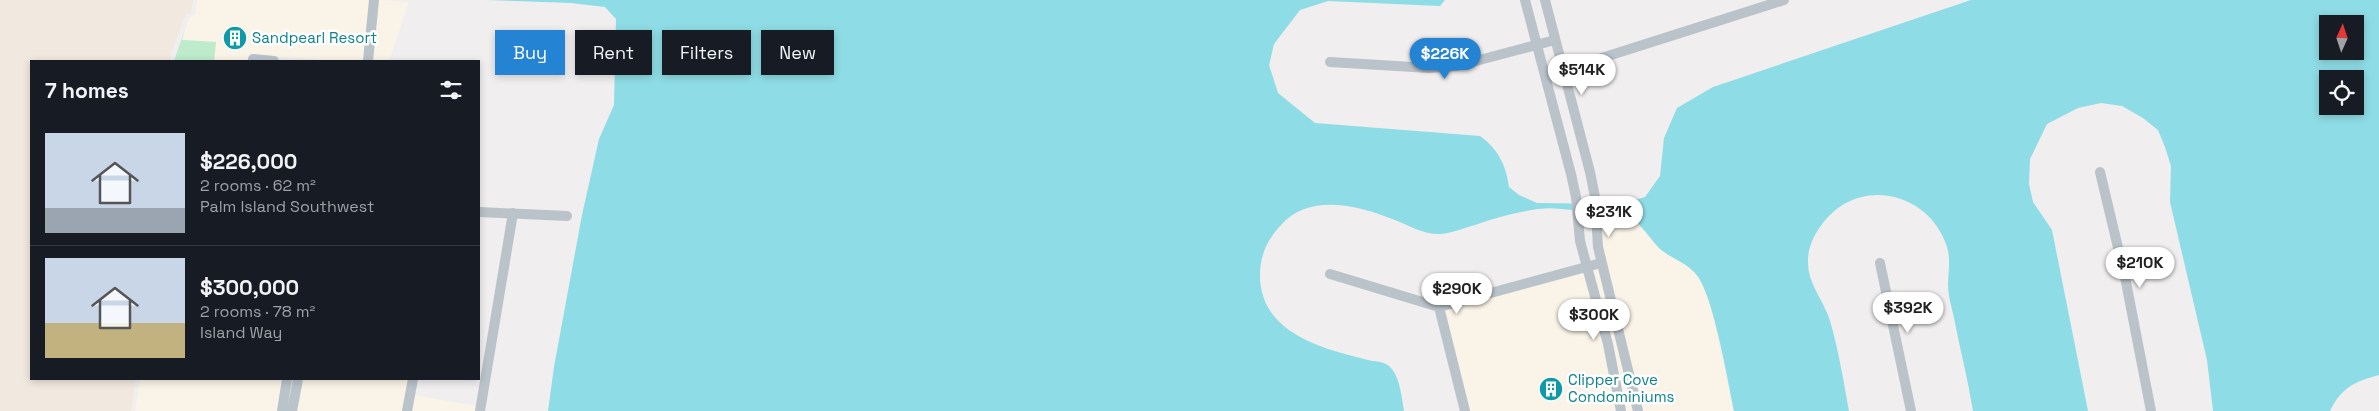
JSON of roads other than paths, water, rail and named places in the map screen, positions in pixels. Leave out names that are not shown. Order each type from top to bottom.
[{"type":"street","points":[[368,60],[374,0]]},
{"type":"street","points":[[1526,0],[1576,197],[1580,241],[1608,344],[1622,411]]},
{"type":"street","points":[[1545,0],[1595,197],[1595,228],[1601,263],[1625,349],[1638,411]]},
{"type":"street","points":[[1545,76],[1784,0]]},
{"type":"street","points":[[1330,62],[1429,68],[1457,66],[1555,40]]},
{"type":"street","points":[[253,59],[264,60]]},
{"type":"street","points":[[2100,172],[2125,277],[2150,411]]},
{"type":"street","points":[[480,212],[567,216]]},
{"type":"street","points":[[480,411],[513,213]]},
{"type":"street","points":[[1330,274],[1439,307],[1601,263]]},
{"type":"street","points":[[1880,263],[1911,411]]},
{"type":"street","points":[[1439,307],[1465,411]]},
{"type":"street","points":[[282,411],[287,380]]},
{"type":"street","points":[[292,411],[297,380]]},
{"type":"street","points":[[407,411],[413,380]]},
{"type":"water","points":[[485,0],[1445,0],[1440,6],[1328,1],[1300,10],[1274,44],[1269,65],[1278,93],[1315,123],[1480,136],[1492,146],[1500,158],[1506,172],[1509,187],[1519,195],[1537,203],[1609,204],[1629,202],[1645,197],[1660,176],[1664,138],[1677,108],[1713,87],[1971,0],[2379,0],[2379,375],[2362,380],[2344,391],[2330,411],[2213,411],[2207,360],[2170,202],[2171,166],[2165,147],[2158,130],[2143,118],[2122,106],[2101,103],[2078,108],[2047,124],[2030,159],[2029,184],[2033,202],[2052,230],[2088,411],[1973,411],[1949,293],[1947,247],[1931,219],[1919,208],[1891,196],[1875,195],[1859,197],[1844,204],[1831,214],[1815,235],[1808,259],[1812,281],[1831,325],[1849,411],[1734,411],[1714,317],[1702,283],[1691,269],[1659,248],[1636,222],[1620,213],[1605,210],[1543,208],[1506,216],[1450,233],[1435,234],[1418,230],[1366,210],[1336,205],[1321,205],[1306,208],[1293,215],[1276,230],[1266,247],[1262,259],[1260,272],[1262,293],[1269,310],[1281,323],[1296,334],[1331,350],[1381,362],[1390,366],[1399,384],[1404,411],[548,411],[554,367],[582,215],[599,139],[614,105],[615,75],[652,75],[652,30],[616,30],[616,19],[605,7],[571,3]]},
{"type":"place","name":"Sandpearl Resort","points":[[235,38]]},
{"type":"place","name":"Clipper Cove Condominiums","points":[[1551,389]]}]
